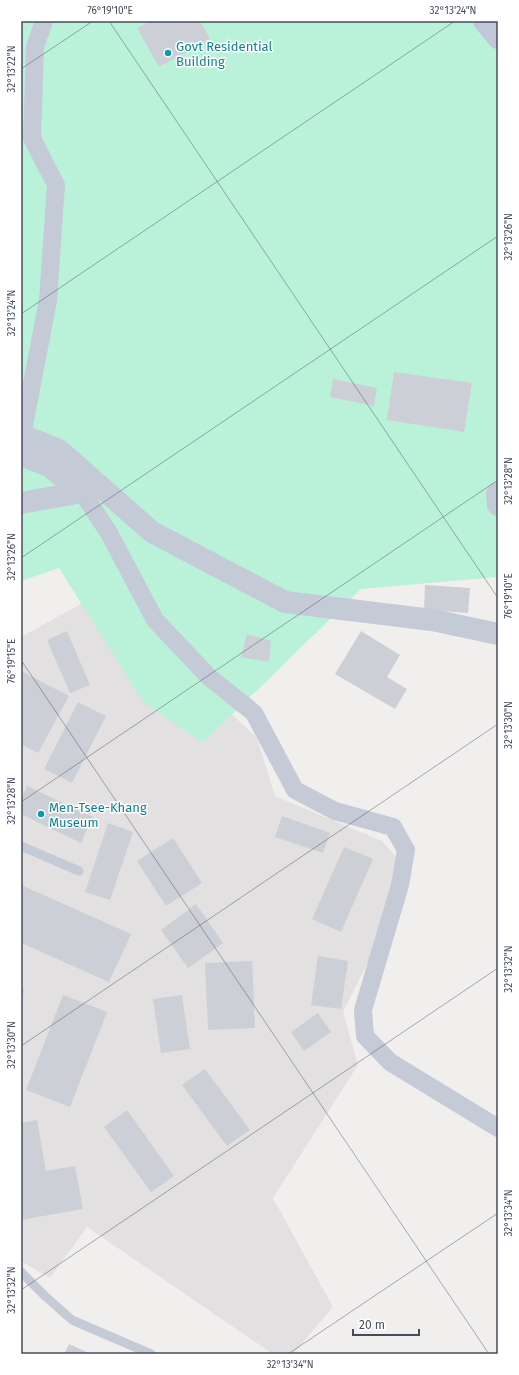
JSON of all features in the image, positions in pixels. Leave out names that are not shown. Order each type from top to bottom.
[{"type":"main road","points":[[484,21],[498,38]]},
{"type":"street","points":[[21,442],[48,300],[56,185],[32,138],[35,47],[44,21]]},
{"type":"street","points":[[21,442],[48,466],[82,492],[109,533],[155,620],[209,678],[254,713],[294,790],[335,810],[393,827],[406,850],[400,885],[363,1010],[365,1036],[390,1062],[498,1128]]},
{"type":"street","points":[[21,442],[59,450],[152,532],[285,602],[432,620],[498,634]]},
{"type":"street","points":[[21,503],[82,492]]},
{"type":"street","points":[[498,493],[498,505]]},
{"type":"lane","points":[[21,846],[79,872]]},
{"type":"lane","points":[[21,1272],[72,1320],[151,1354]]},
{"type":"shaded area","points":[[115,585],[176,662],[257,738],[275,796],[382,841],[412,874],[343,1012],[358,1065],[273,1198],[333,1307],[293,1354],[273,1354],[87,1227],[50,1278],[21,1261],[21,637]]},
{"type":"green space","points":[[21,21],[498,21],[498,577],[361,589],[203,743],[143,702],[59,568],[21,581]]},
{"type":"building","name":"Govt Residential Building","points":[[150,21],[200,21],[210,39],[159,67],[137,28]]},
{"type":"building","points":[[394,372],[472,383],[464,432],[387,420]]},
{"type":"building","points":[[333,379],[377,388],[374,406],[330,397]]},
{"type":"building","points":[[425,585],[470,588],[468,613],[424,610]]},
{"type":"building","points":[[67,631],[90,685],[70,693],[47,640]]},
{"type":"building","points":[[361,631],[400,655],[387,677],[407,689],[395,709],[335,674]]},
{"type":"building","points":[[247,634],[271,641],[269,662],[241,657]]},
{"type":"building","points":[[21,671],[69,696],[38,753],[21,744]]},
{"type":"building","points":[[78,702],[106,716],[72,783],[44,769]]},
{"type":"building","points":[[27,786],[93,817],[81,843],[21,814],[21,799]]},
{"type":"building","points":[[282,816],[330,833],[323,853],[275,837]]},
{"type":"building","points":[[108,823],[133,832],[110,900],[85,892]]},
{"type":"building","points":[[173,838],[202,883],[166,906],[137,861]]},
{"type":"building","points":[[344,847],[373,859],[341,932],[312,919]]},
{"type":"building","points":[[21,885],[131,934],[109,982],[21,943]]},
{"type":"building","points":[[196,904],[223,943],[188,968],[161,930]]},
{"type":"building","points":[[318,956],[348,961],[341,1009],[311,1005]]},
{"type":"building","points":[[252,961],[255,1028],[208,1030],[205,963]]},
{"type":"building","points":[[21,989],[24,991],[21,1000]]},
{"type":"building","points":[[63,995],[107,1012],[70,1107],[26,1090]]},
{"type":"building","points":[[182,995],[190,1049],[161,1053],[153,999]]},
{"type":"building","points":[[318,1013],[331,1032],[304,1051],[291,1032]]},
{"type":"building","points":[[205,1069],[250,1130],[227,1146],[182,1085]]},
{"type":"building","points":[[127,1110],[174,1176],[151,1192],[104,1127]]},
{"type":"building","points":[[37,1120],[46,1171],[75,1166],[83,1209],[21,1220],[21,1123]]},
{"type":"building","points":[[69,1344],[91,1354],[64,1354]]},
{"type":"place","name":"Govt Residential Building","points":[[168,53]]},
{"type":"place","name":"Men-Tsee-Khang Museum","points":[[41,814]]}]
